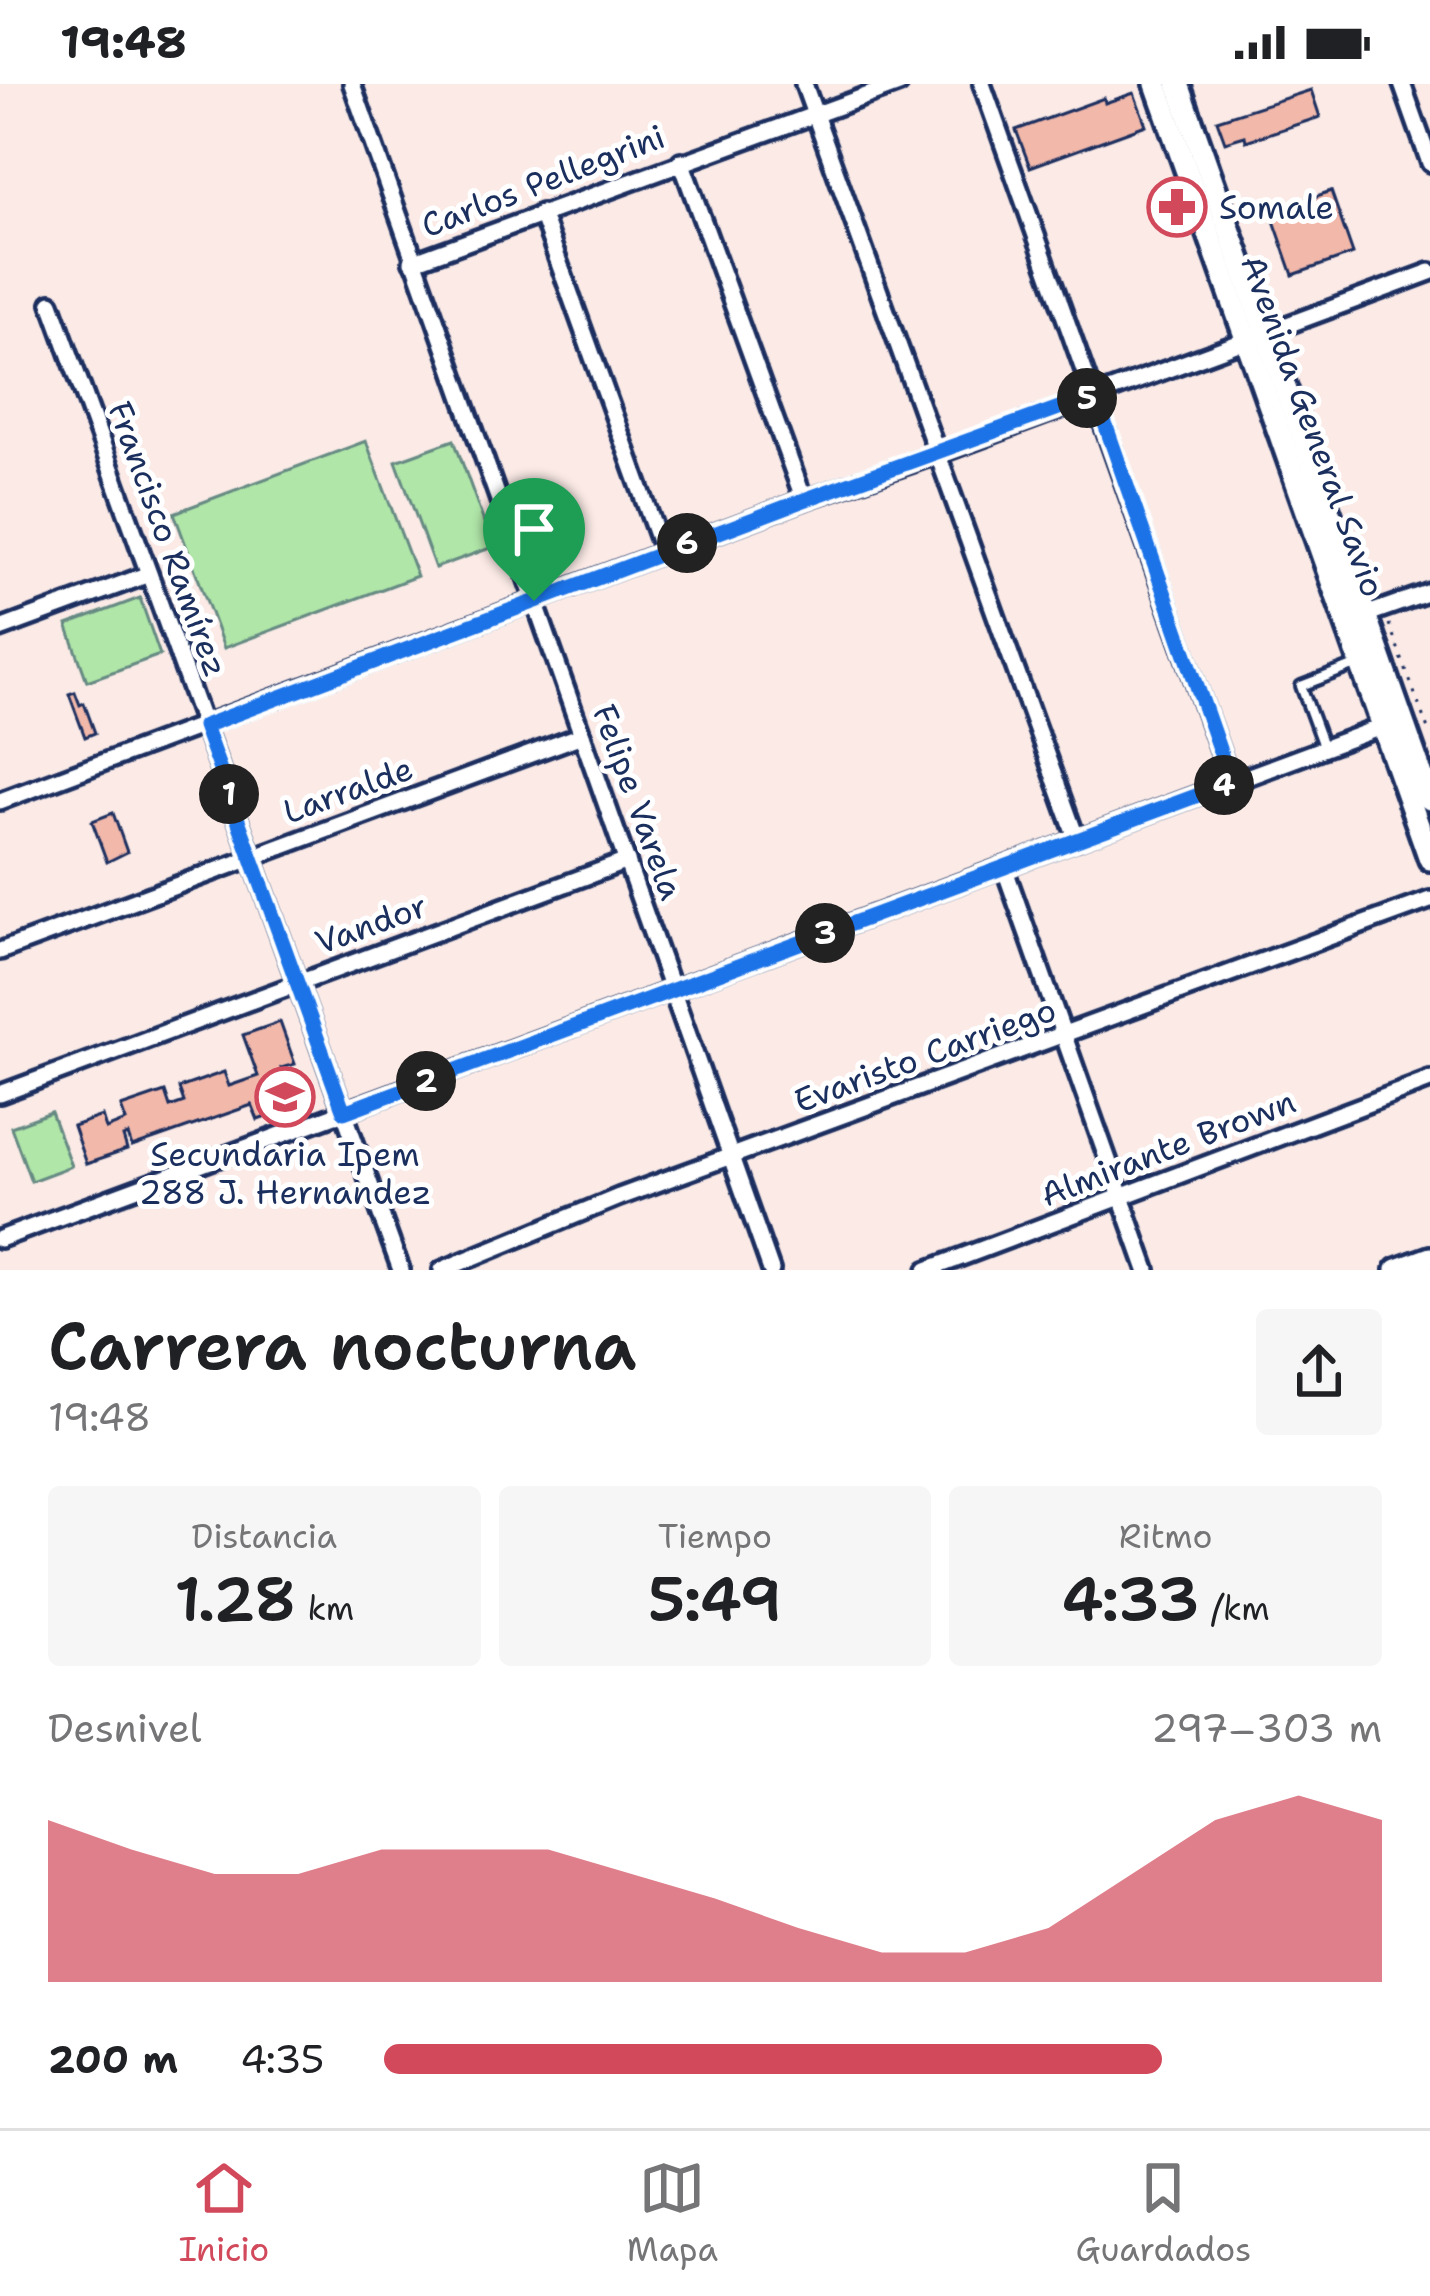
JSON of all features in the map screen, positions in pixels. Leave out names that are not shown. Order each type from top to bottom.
[{"type":"main road","name":"Avenida General Savio","points":[[1156,84],[1256,336],[1375,612],[1393,723],[1430,859]]},
{"type":"main road","name":"Avenida General Savio","points":[[1178,84],[1362,663],[1430,799]]},
{"type":"main road","points":[[1397,1270],[1430,1258]]},
{"type":"street","name":"Felipe Varela","points":[[352,84],[771,1270]]},
{"type":"street","points":[[804,84],[1077,840]]},
{"type":"street","name":"Carlos Pellegrini","points":[[412,262],[898,84]]},
{"type":"street","points":[[982,84],[1231,783]]},
{"type":"street","points":[[1402,84],[1425,131],[1430,163]]},
{"type":"street","points":[[681,161],[804,500]]},
{"type":"street","points":[[541,213],[663,552]]},
{"type":"street","points":[[0,801],[1430,272]]},
{"type":"street","name":"Francisco Ramírez","points":[[51,303],[400,1270]]},
{"type":"street","points":[[0,629],[148,574]]},
{"type":"street","points":[[1375,612],[1430,592]]},
{"type":"street","points":[[0,1239],[1393,723]]},
{"type":"street","name":"Larralde","points":[[0,951],[583,735]]},
{"type":"street","name":"Vandor","points":[[0,1094],[627,861]]},
{"type":"street","points":[[1004,867],[1147,1270]]},
{"type":"street","name":"Evaristo Carriego","points":[[442,1270],[620,1198],[1430,900]]},
{"type":"street","name":"Almirante Brown","points":[[927,1270],[1430,1080]]},
{"type":"lane","points":[[1324,748],[1300,686],[1362,663]]},
{"type":"path","points":[[1375,612],[1430,735]]},
{"type":"green space","points":[[454,440],[493,547],[435,568],[396,461]]},
{"type":"green space","points":[[366,441],[417,576],[224,648],[174,513]]},
{"type":"green space","points":[[140,598],[160,655],[87,681],[67,625]]},
{"type":"green space","points":[[51,1112],[71,1166],[31,1181],[11,1127]]},
{"type":"building","points":[[1311,90],[1320,117],[1246,141],[1245,136],[1225,142],[1217,120]]},
{"type":"building","points":[[1134,93],[1146,125],[1030,167],[1016,130],[1104,98],[1105,103]]},
{"type":"building","points":[[1331,191],[1353,254],[1293,275],[1271,212]]},
{"type":"building","points":[[75,692],[95,733],[85,737],[69,694]]},
{"type":"building","points":[[113,813],[127,852],[107,862],[92,821]]},
{"type":"building","points":[[280,1022],[295,1064],[281,1068],[286,1082],[304,1076],[312,1100],[258,1120],[252,1105],[132,1147],[128,1135],[123,1137],[127,1150],[86,1164],[73,1126],[102,1116],[106,1129],[126,1121],[121,1107],[165,1092],[170,1107],[184,1102],[179,1088],[224,1072],[229,1086],[258,1076],[243,1035]]},
{"type":"place","name":"Somale","points":[[1177,207]]},
{"type":"place","name":"Secundaria Ipem 288 J. Hernandez","points":[[285,1097]]},
{"type":"route","points":[[1095,395],[1231,783],[344,1112],[204,726],[534,601],[1095,395]]}]
